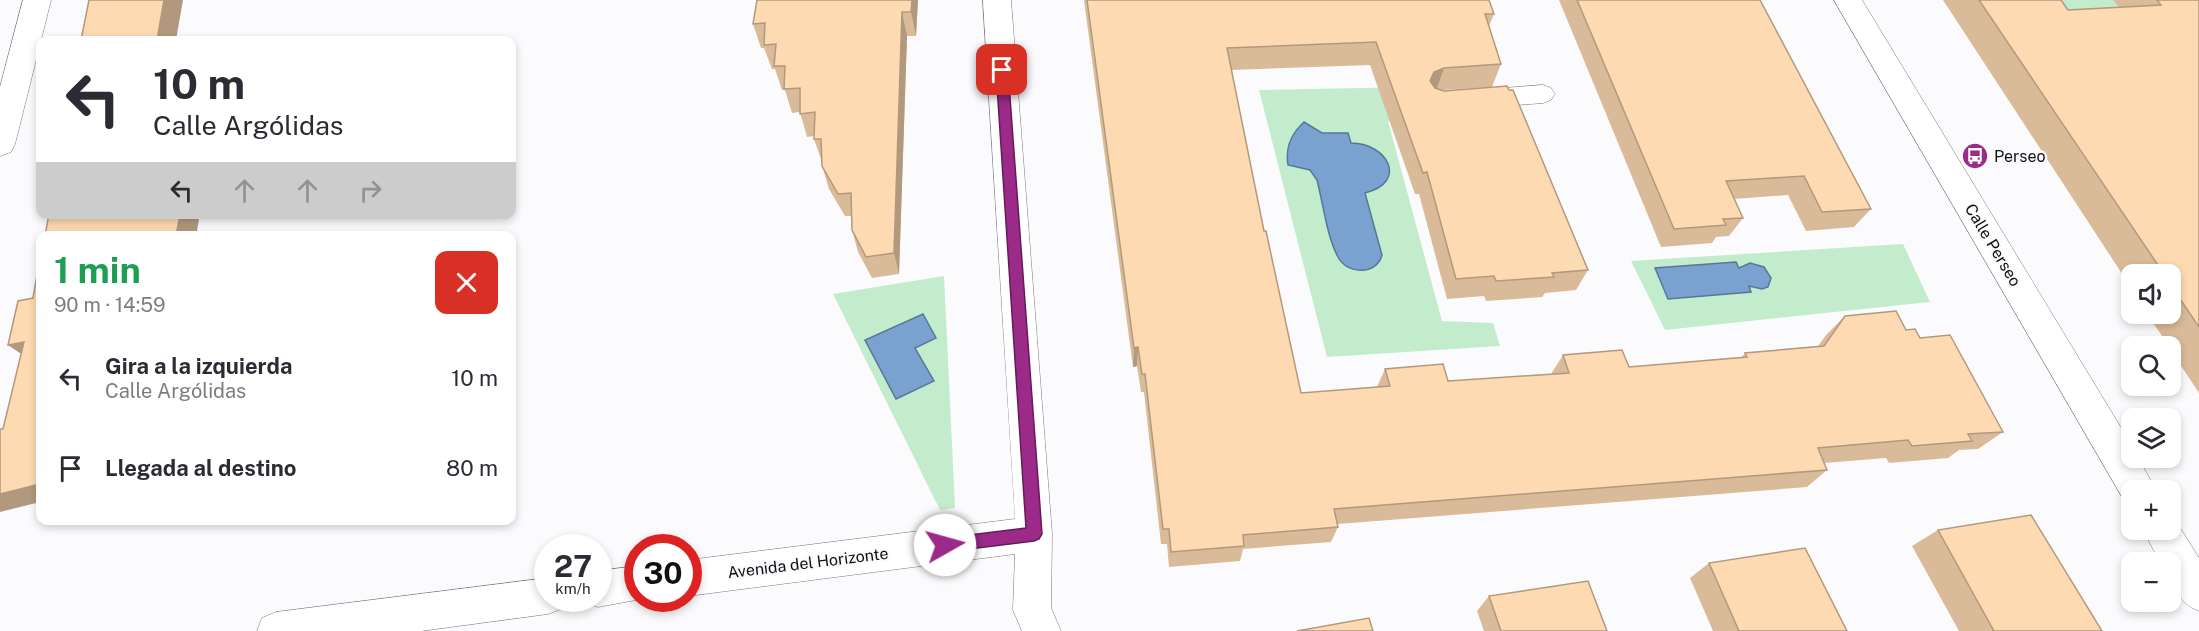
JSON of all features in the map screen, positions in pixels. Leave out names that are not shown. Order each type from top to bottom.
[{"type":"street","points":[[0,144],[37,0]]},
{"type":"street","points":[[997,0],[1034,534],[1032,610],[1042,631]]},
{"type":"street","name":"Calle Perseo","points":[[1848,0],[2132,480]]},
{"type":"street","name":"Avenida del Horizonte","points":[[702,576],[1034,534]]},
{"type":"street","points":[[2167,540],[2199,593]]},
{"type":"street","points":[[276,631],[461,619],[534,600]]},
{"type":"lane","points":[[1460,100],[1543,94]]},
{"type":"green space","points":[[2061,0],[2186,0],[2070,12]]},
{"type":"green space","points":[[1415,87],[1425,118],[1388,121],[1442,321],[1493,323],[1500,346],[1327,357],[1259,90]]},
{"type":"green space","points":[[1903,244],[1930,302],[1665,330],[1631,261]]},
{"type":"green space","points":[[944,276],[955,508],[940,510],[833,294]]},
{"type":"water","points":[[1304,122],[1322,133],[1348,133],[1351,143],[1375,149],[1388,164],[1389,172],[1386,181],[1379,188],[1365,193],[1382,255],[1379,262],[1368,269],[1355,270],[1342,263],[1331,240],[1317,180],[1310,170],[1288,165],[1287,152],[1290,141]]},
{"type":"water","points":[[1736,262],[1739,268],[1750,263],[1764,267],[1771,278],[1768,287],[1762,289],[1749,286],[1751,292],[1668,299],[1655,268]]},
{"type":"water","points":[[923,314],[936,338],[915,348],[934,381],[896,399],[865,340]]},
{"type":"building","points":[[89,0],[164,0],[158,36],[82,36]]},
{"type":"building","points":[[757,0],[912,0],[911,12],[902,12],[894,253],[866,257],[852,230],[851,193],[838,194],[822,166],[821,139],[814,139],[815,112],[800,114],[800,88],[784,89],[785,66],[774,66],[776,44],[764,45],[765,23],[753,24]]},
{"type":"building","points":[[1087,0],[1489,0],[1494,14],[1485,14],[1501,64],[1444,68],[1434,72],[1430,81],[1435,88],[1444,91],[1507,86],[1509,90],[1513,90],[1588,270],[1552,273],[1554,277],[1496,281],[1494,276],[1456,279],[1427,172],[1423,173],[1376,42],[1227,48],[1264,231],[1266,231],[1301,393],[1390,386],[1385,369],[1443,364],[1448,381],[1569,373],[1563,355],[1622,350],[1629,367],[1747,357],[1745,353],[1824,346],[1845,316],[1896,311],[1906,330],[1915,329],[1920,338],[1950,335],[2003,432],[1968,434],[1972,441],[1912,446],[1908,440],[1818,448],[1827,470],[1334,509],[1338,527],[1243,535],[1244,546],[1171,552],[1169,529],[1163,529],[1145,374],[1142,374],[1138,347],[1134,348]]},
{"type":"building","points":[[1577,0],[1760,0],[1871,209],[1822,212],[1804,176],[1726,181],[1743,218],[1723,219],[1726,225],[1674,229]]},
{"type":"building","points":[[1979,0],[2061,0],[2068,10],[2161,5],[2157,0],[2199,0],[2199,327],[2181,300],[2181,264],[2157,264]]},
{"type":"building","points":[[48,219],[179,219],[177,231],[46,231]]},
{"type":"building","points":[[36,281],[36,485],[0,494],[0,429],[3,429],[24,342],[8,345],[18,301],[33,298]]},
{"type":"building","points":[[2031,515],[2102,631],[1994,631],[1938,530]]},
{"type":"building","points":[[1805,548],[1847,631],[1739,631],[1709,563]]},
{"type":"building","points":[[1588,581],[1607,631],[1501,631],[1489,596]]},
{"type":"building","points":[[1369,618],[1373,631],[1297,631]]},
{"type":"place","name":"Perseo","points":[[1975,156]]},
{"type":"route","points":[[945,545],[1034,534],[1002,70]]}]
